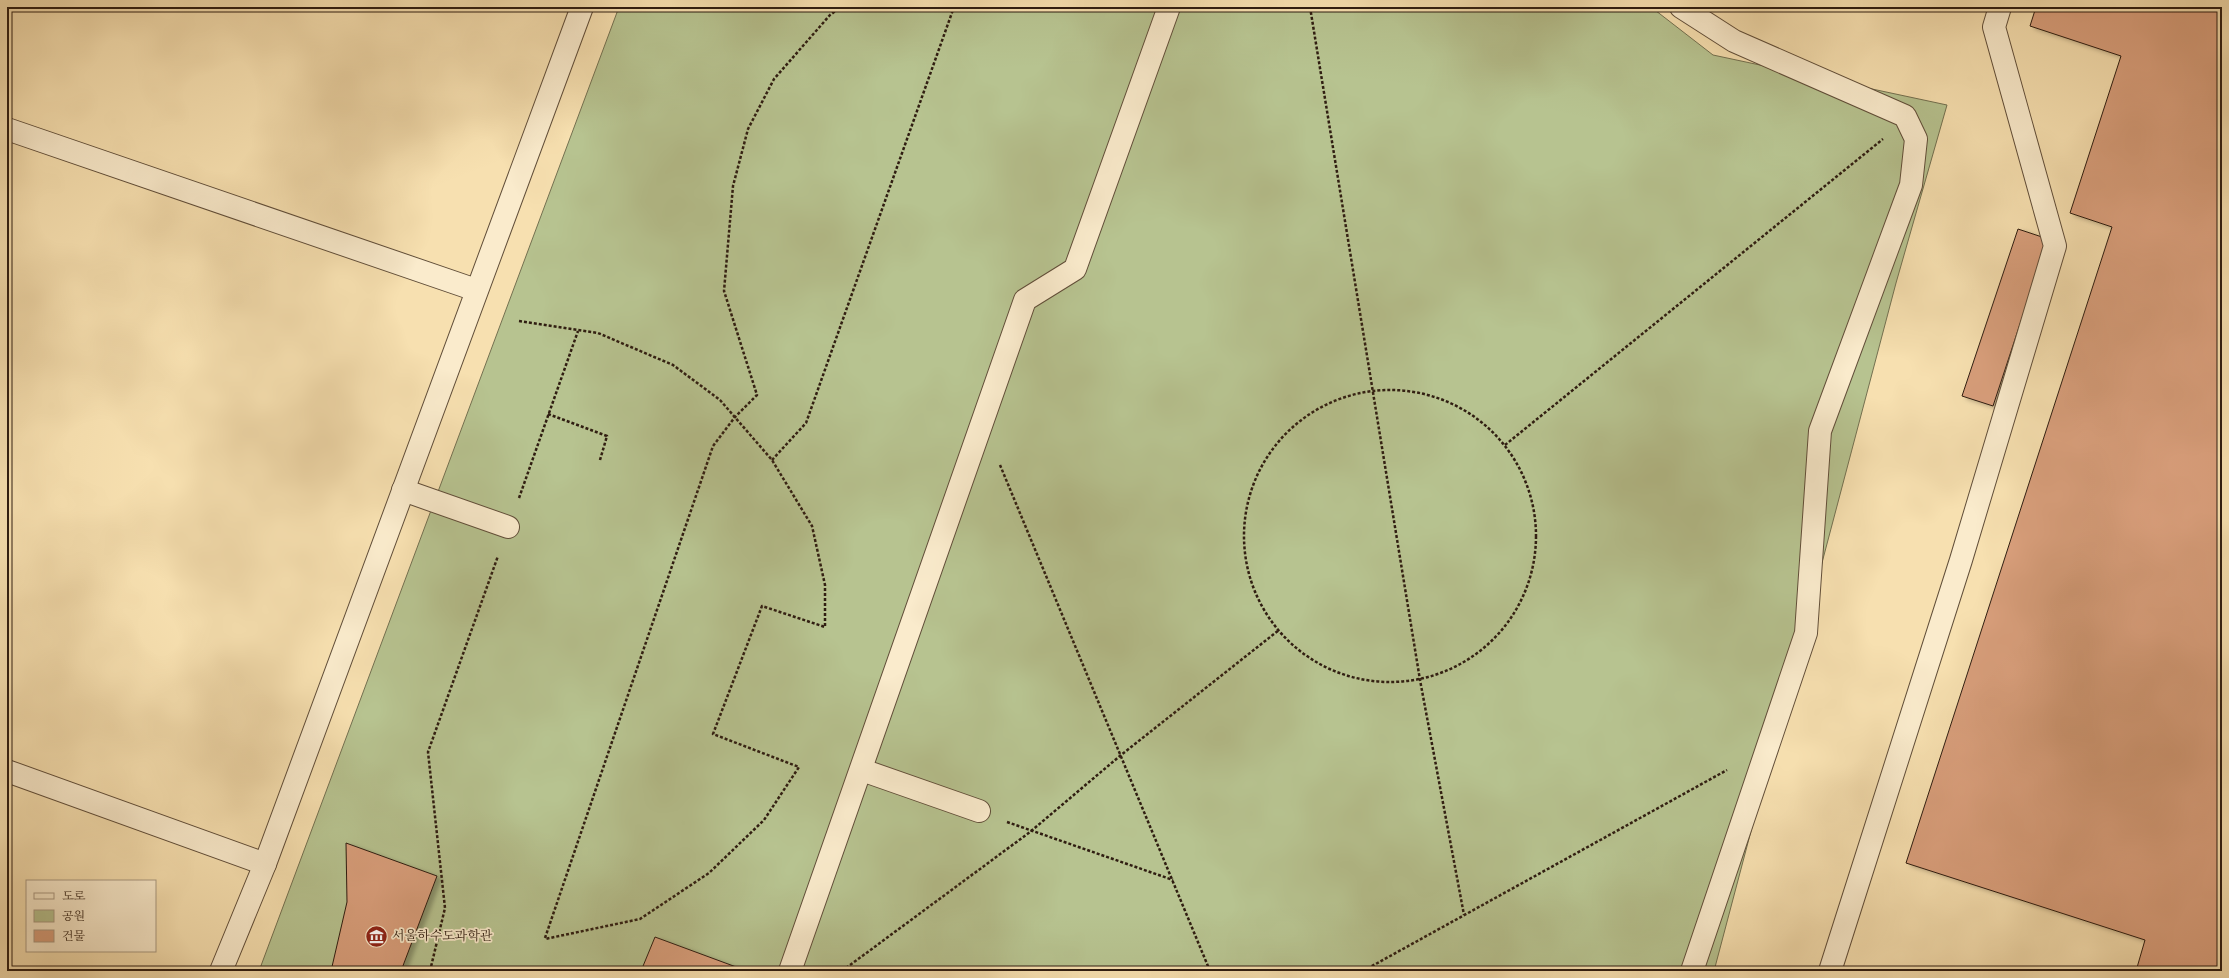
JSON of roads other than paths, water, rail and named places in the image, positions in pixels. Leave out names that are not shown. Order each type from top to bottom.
[{"type":"lane","points":[[221,971],[265,864],[476,290],[582,7]]},
{"type":"lane","points":[[790,971],[862,770],[918,603],[1025,300],[1075,269],[1169,7]]},
{"type":"lane","points":[[1681,7],[1734,41],[1905,116],[1916,139],[1911,185],[1820,431],[1806,633],[1692,971]]},
{"type":"lane","points":[[1830,971],[1961,560],[2055,246],[1994,27],[2000,7]]},
{"type":"lane","points":[[7,129],[476,290]]},
{"type":"lane","points":[[403,490],[508,527]]},
{"type":"lane","points":[[7,770],[265,864]]},
{"type":"lane","points":[[862,770],[978,811]]},
{"type":"place","name":"서울하수도과학관","points":[[377,936]]}]
